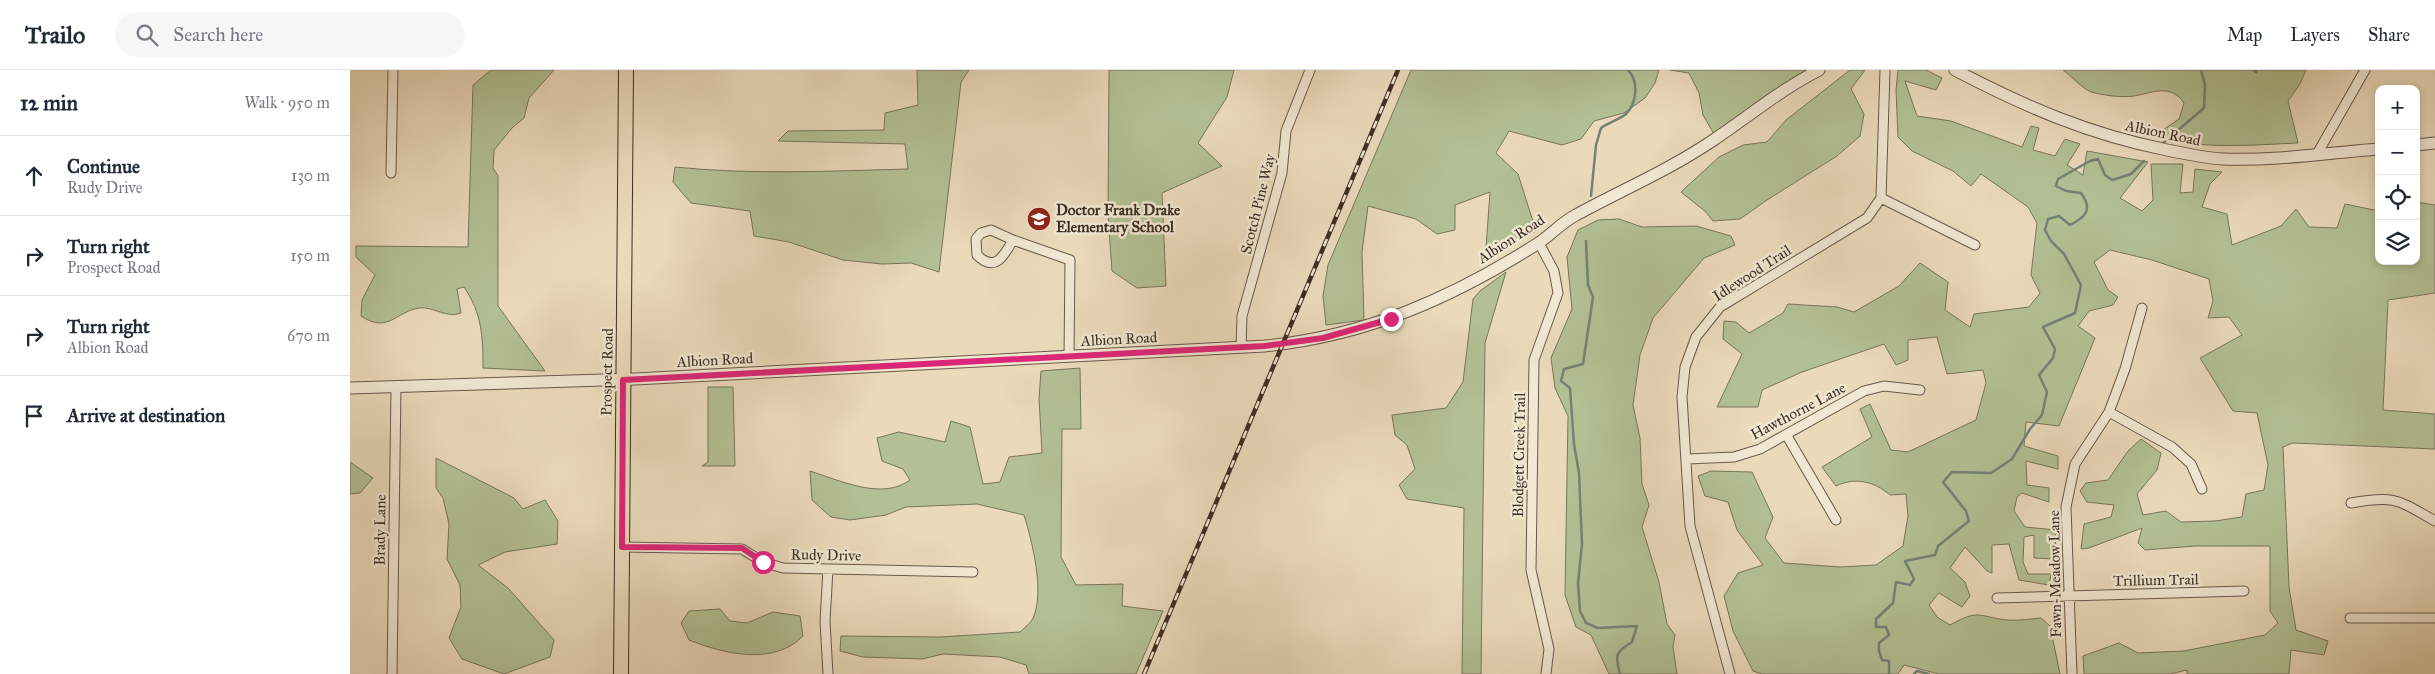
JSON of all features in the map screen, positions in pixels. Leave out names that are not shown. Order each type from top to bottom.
[{"type":"main road","name":"Prospect Road","points":[[621,674],[626,70]]},
{"type":"street","points":[[391,173],[393,70]]},
{"type":"street","name":"Scotch Pine Way","points":[[1241,348],[1242,316],[1282,174],[1286,131],[1310,70]]},
{"type":"street","name":"Albion Road","points":[[350,388],[623,380],[1241,348],[1323,338],[1391,319],[1448,296],[1539,242],[1575,215],[1664,170],[1711,142],[1758,107],[1819,70]]},
{"type":"street","points":[[1885,70],[1881,198],[1974,245]]},
{"type":"street","name":"Albion Road","points":[[1955,70],[2016,102],[2090,131],[2141,145],[2222,159],[2375,149]]},
{"type":"street","points":[[2317,154],[2365,70]]},
{"type":"street","points":[[2420,145],[2435,143]]},
{"type":"street","name":"Idlewood Trail","points":[[1730,674],[1690,526],[1688,459],[1682,397],[1685,367],[1696,337],[1720,307],[1867,218],[1881,198]]},
{"type":"street","points":[[1013,240],[1070,260],[1070,357]]},
{"type":"street","name":"Blodgett Creek Trail","points":[[1539,242],[1554,271],[1558,293],[1534,360],[1531,570],[1549,649],[1546,674]]},
{"type":"street","name":"Fawn-Meadow Lane","points":[[2072,674],[2066,507],[2075,464],[2109,412],[2125,369],[2142,308]]},
{"type":"street","name":"Hawthorne Lane","points":[[1688,459],[1734,457],[1760,449],[1787,436],[1864,392],[1884,386],[1920,390]]},
{"type":"street","name":"Brady Lane","points":[[392,674],[396,387]]},
{"type":"street","points":[[2109,412],[2172,447],[2191,464],[2202,489]]},
{"type":"street","points":[[1787,436],[1836,520]]},
{"type":"street","points":[[2351,503],[2380,497],[2398,500],[2435,520]]},
{"type":"street","name":"Rudy Drive","points":[[622,547],[742,548],[763,562],[783,568],[974,572]]},
{"type":"street","points":[[828,569],[825,621],[828,674]]},
{"type":"street","name":"Trillium Trail","points":[[1998,598],[2244,591]]},
{"type":"street","points":[[2350,618],[2435,618]]},
{"type":"green space","points":[[491,70],[554,70],[529,98],[524,118],[512,128],[494,150],[493,168],[498,176],[498,306],[545,371],[483,368],[483,346],[478,316],[464,287],[457,289],[461,313],[445,314],[419,308],[391,320],[378,323],[361,316],[362,300],[375,275],[356,257],[356,246],[468,247],[473,85]]},
{"type":"green space","points":[[917,70],[969,70],[961,82],[939,272],[911,263],[882,264],[843,260],[789,242],[754,236],[750,211],[691,203],[673,182],[675,167],[762,172],[908,169],[905,144],[778,141],[788,131],[884,130],[885,113],[918,105]]},
{"type":"green space","points":[[1109,70],[1234,70],[1227,97],[1198,143],[1222,166],[1162,193],[1166,286],[1137,288],[1112,271],[1108,215]]},
{"type":"green space","points":[[1411,70],[1659,70],[1655,83],[1645,98],[1624,113],[1594,121],[1581,139],[1562,145],[1509,131],[1496,153],[1518,174],[1536,231],[1485,262],[1490,192],[1455,205],[1455,230],[1437,234],[1416,219],[1368,206],[1362,252],[1364,320],[1326,325],[1323,296],[1328,265]]},
{"type":"green space","points":[[1670,70],[1808,70],[1714,134],[1703,115],[1699,93],[1689,73]]},
{"type":"green space","points":[[1850,70],[1865,70],[1851,89],[1864,114],[1860,136],[1837,156],[1740,219],[1713,221],[1706,212],[1681,192],[1719,157],[1743,145],[1767,142],[1786,120]]},
{"type":"green space","points":[[1898,70],[1926,70],[1942,78],[1936,90],[1905,81],[1917,116],[1951,121],[2022,147],[2031,126],[2039,128],[2033,150],[2055,156],[2065,139],[2080,144],[2067,165],[2083,175],[2087,151],[2148,162],[2120,198],[2142,211],[2153,200],[2151,164],[2183,164],[2180,193],[2193,192],[2195,169],[2222,172],[2210,184],[2202,207],[2227,214],[2232,245],[2281,226],[2296,209],[2309,227],[2337,228],[2345,204],[2375,210],[2375,265],[2420,265],[2420,203],[2435,205],[2435,293],[2388,300],[2383,410],[2435,414],[2435,449],[2293,443],[2283,447],[2289,587],[2296,630],[2328,641],[2324,655],[2291,650],[2289,674],[2187,674],[2187,670],[2170,674],[2084,674],[2083,656],[2119,643],[2138,653],[2184,651],[2265,635],[2278,623],[2270,611],[2270,546],[2195,546],[2145,550],[2138,543],[2142,528],[2089,548],[2081,549],[2084,524],[2111,517],[2114,505],[2087,502],[2080,491],[2086,483],[2108,480],[2128,451],[2141,439],[2161,453],[2157,470],[2137,494],[2143,515],[2166,511],[2181,522],[2215,521],[2242,517],[2246,494],[2264,490],[2268,465],[2257,413],[2233,411],[2200,358],[2242,335],[2229,317],[2208,318],[2213,301],[2209,279],[2152,260],[2110,250],[2094,262],[2108,290],[2118,297],[2113,305],[2089,311],[2078,326],[2095,338],[2059,426],[2026,422],[2024,446],[2058,456],[2058,469],[2026,461],[2027,485],[2049,488],[2049,502],[2022,493],[2017,497],[2014,511],[2025,527],[2056,530],[2055,559],[2034,558],[2034,535],[2024,537],[2023,562],[2028,574],[2051,574],[2049,585],[2019,580],[2009,544],[1992,545],[1992,573],[1987,571],[1965,547],[1950,568],[1965,582],[1970,596],[1962,607],[1939,593],[1929,605],[1937,617],[1950,625],[1973,615],[2010,620],[2041,618],[2050,626],[2060,674],[1939,674],[1904,665],[1898,674],[1762,674],[1753,671],[1733,631],[1724,596],[1738,573],[1763,565],[1737,530],[1728,502],[1705,496],[1698,476],[1711,471],[1752,472],[1773,517],[1765,538],[1784,563],[1841,567],[1876,565],[1903,546],[1908,516],[1906,494],[1890,495],[1877,486],[1857,481],[1836,486],[1822,467],[1872,437],[1860,409],[1870,404],[1891,450],[1908,452],[1976,420],[1986,383],[1983,370],[1947,374],[1937,337],[1908,340],[1908,360],[1896,365],[1884,344],[1802,372],[1762,390],[1758,407],[1717,407],[1742,354],[1723,339],[1724,321],[1736,322],[1749,333],[1783,313],[1788,304],[1837,307],[1854,312],[1899,286],[1920,263],[1948,282],[1945,310],[1970,327],[1974,314],[2029,307],[2040,293],[2031,275],[2037,223],[2028,207],[1981,174],[1971,186],[1953,171],[1912,151],[1898,137],[1896,90]]},
{"type":"green space","points":[[2063,70],[2306,70],[2300,84],[2288,101],[2298,143],[2225,146],[2189,143],[2154,136],[2179,119],[2184,103],[2179,97],[2167,91],[2129,97],[2095,93],[2084,88]]},
{"type":"green space","points":[[1619,219],[1642,227],[1696,226],[1731,236],[1735,245],[1704,258],[1653,318],[1640,355],[1633,405],[1640,438],[1642,484],[1649,505],[1642,527],[1659,582],[1667,624],[1675,635],[1673,647],[1677,674],[1609,674],[1591,635],[1576,627],[1565,595],[1568,416],[1555,388],[1551,358],[1572,309],[1567,257],[1578,230],[1598,220]]},
{"type":"green space","points":[[1506,272],[1485,343],[1481,674],[1462,674],[1464,508],[1407,499],[1399,485],[1415,469],[1407,445],[1395,435],[1392,415],[1446,408],[1463,382],[1473,299],[1480,291]]},
{"type":"green space","points":[[1080,368],[1081,429],[1062,429],[1061,557],[1076,585],[1123,584],[1122,606],[1163,611],[1136,674],[1029,674],[1026,665],[1000,657],[943,654],[922,659],[863,657],[840,651],[841,636],[940,637],[1020,632],[1032,620],[1036,607],[1038,581],[1036,567],[1024,515],[977,504],[906,507],[886,515],[850,520],[831,517],[812,500],[810,471],[860,487],[887,489],[899,486],[910,480],[903,469],[882,461],[877,438],[899,432],[945,442],[951,421],[970,427],[983,484],[1000,482],[1009,457],[1042,453],[1039,398],[1041,371]]},
{"type":"green space","points":[[708,387],[733,387],[735,466],[702,466],[708,462]]},
{"type":"green space","points":[[436,458],[514,498],[523,509],[545,500],[558,521],[557,544],[505,552],[478,565],[508,588],[554,640],[550,657],[504,674],[462,659],[449,638],[461,607],[460,585],[447,559],[449,524],[443,498],[436,488]]},
{"type":"green space","points":[[350,462],[373,478],[360,493],[350,494]]},
{"type":"green space","points":[[720,609],[730,621],[747,623],[773,612],[800,616],[803,636],[791,645],[778,651],[763,654],[733,653],[689,640],[681,623],[689,611]]},
{"type":"waterway","points":[[1591,196],[1596,145],[1601,128],[1626,114],[1634,98],[1634,80],[1628,70]]},
{"type":"waterway","points":[[2163,143],[2204,108],[2205,85],[2201,70]]},
{"type":"waterway","points":[[2253,70],[2256,72],[2257,70]]},
{"type":"waterway","points":[[1889,674],[1889,661],[1882,660],[1879,651],[1879,643],[1889,635],[1886,627],[1876,627],[1876,619],[1893,603],[1896,582],[1910,585],[1914,579],[1905,561],[1935,555],[1938,546],[1969,521],[1966,511],[1943,482],[1952,472],[1991,473],[2012,459],[2030,429],[2042,415],[2047,392],[2039,375],[2053,358],[2055,349],[2043,327],[2075,313],[2081,285],[2064,254],[2051,241],[2045,230],[2048,219],[2059,216],[2070,225],[2084,216],[2087,208],[2081,193],[2066,191],[2056,186],[2058,179],[2090,161],[2098,159],[2105,175],[2112,180],[2131,174],[2144,161]]},
{"type":"waterway","points":[[1586,241],[1588,285],[1593,297],[1583,364],[1564,369],[1561,381],[1570,388],[1574,444],[1579,473],[1582,544],[1578,583],[1580,611],[1586,623],[1598,628],[1637,626],[1632,642],[1619,652],[1617,663],[1620,674]]},
{"type":"waterway","points":[[1914,674],[1917,671],[1929,674]]},
{"type":"railway","points":[[1144,674],[1398,70]]},
{"type":"place","name":"Doctor Frank Drake Elementary School","points":[[1039,219]]},
{"type":"route","points":[[763,562],[742,548],[622,547],[623,380],[1264,346],[1298,343],[1323,338],[1391,319]]}]
